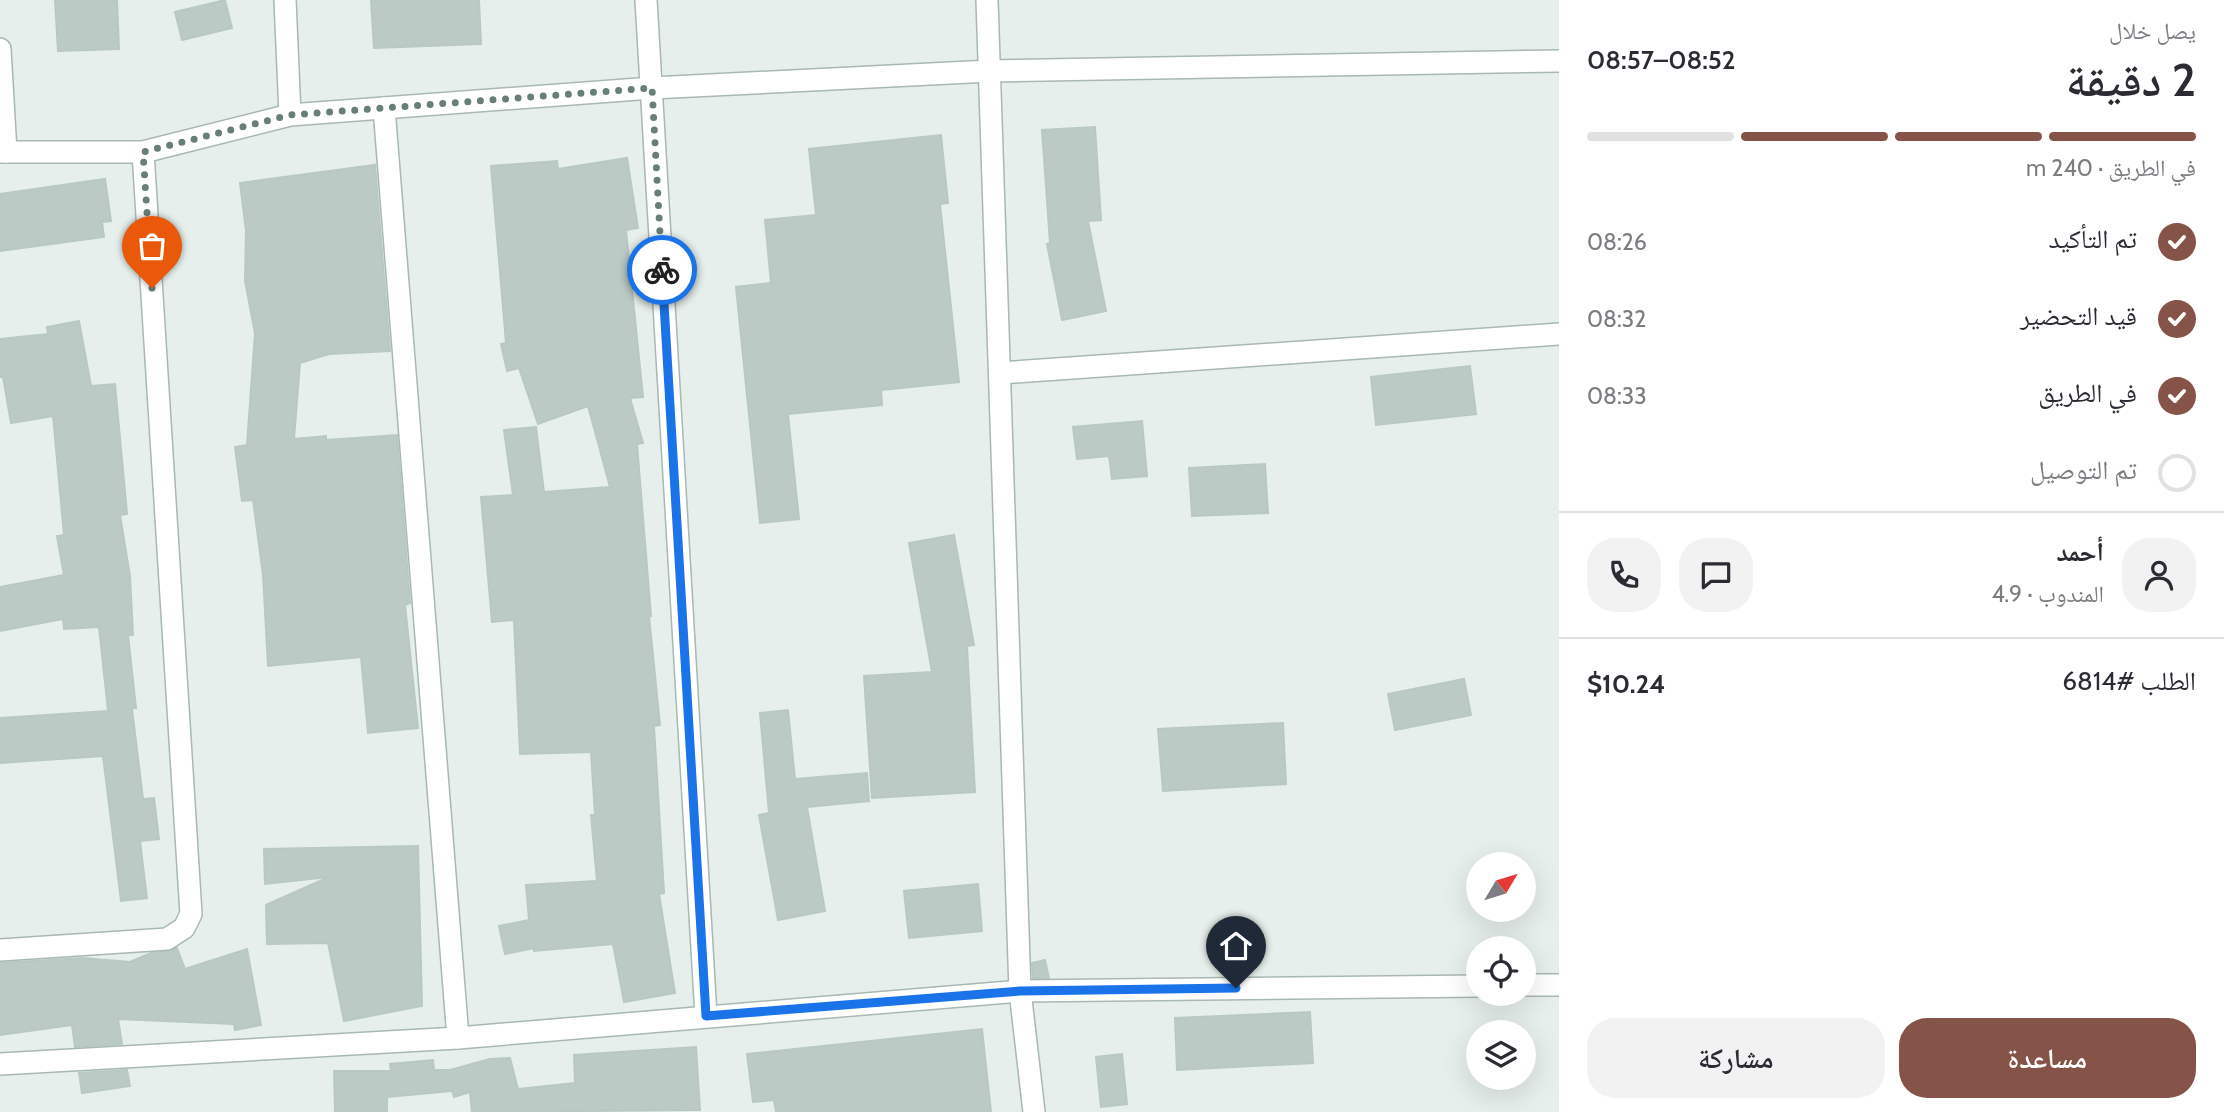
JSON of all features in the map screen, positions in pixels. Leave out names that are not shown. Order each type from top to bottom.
[{"type":"street","points":[[285,0],[290,115]]},
{"type":"street","points":[[646,0],[706,1016]]},
{"type":"street","points":[[987,0],[1020,991],[1034,1112]]},
{"type":"street","points":[[0,49],[3,152],[143,152],[290,115],[652,88],[990,71],[1559,61]]},
{"type":"street","points":[[384,108],[458,1038]]},
{"type":"street","points":[[0,950],[167,939],[184,928],[191,914],[143,152]]},
{"type":"street","points":[[1000,373],[1559,334]]},
{"type":"street","points":[[1536,985],[1559,985]]},
{"type":"street","points":[[0,1064],[458,1038],[1020,991],[1466,986]]},
{"type":"building","points":[[55,0],[117,0],[119,49],[58,51]]},
{"type":"building","points":[[225,0],[232,28],[182,40],[175,12]]},
{"type":"building","points":[[371,0],[479,0],[481,44],[374,48]]},
{"type":"building","points":[[1095,127],[1101,220],[1088,221],[1106,311],[1062,320],[1047,244],[1050,243],[1042,130]]},
{"type":"building","points":[[941,135],[948,203],[940,204],[959,382],[881,390],[882,405],[788,414],[799,519],[760,523],[736,287],[771,283],[765,220],[816,215],[809,149]]},
{"type":"building","points":[[627,158],[638,228],[626,230],[643,397],[630,398],[643,443],[637,444],[660,725],[654,726],[664,893],[659,894],[675,993],[624,1002],[613,944],[534,951],[534,948],[505,954],[499,926],[529,920],[526,885],[597,881],[591,815],[595,815],[591,752],[520,754],[514,620],[492,622],[481,497],[513,495],[504,430],[536,427],[544,492],[610,487],[588,406],[538,424],[519,368],[507,371],[501,344],[506,343],[491,166],[557,161],[558,169]]},
{"type":"building","points":[[375,165],[390,351],[329,354],[300,363],[294,439],[326,436],[326,440],[397,435],[410,603],[405,605],[418,728],[368,733],[361,657],[268,666],[263,575],[253,500],[242,501],[235,447],[247,445],[255,333],[245,281],[246,231],[240,183]]},
{"type":"building","points":[[105,179],[111,221],[102,222],[104,237],[0,251],[0,194]]},
{"type":"building","points":[[79,321],[91,386],[115,384],[127,514],[120,515],[130,576],[133,635],[128,635],[136,708],[110,710],[132,709],[143,799],[154,798],[159,839],[140,841],[147,898],[121,901],[103,756],[0,763],[0,718],[108,711],[99,627],[64,629],[63,619],[0,631],[0,587],[64,575],[57,536],[64,535],[53,416],[11,423],[3,377],[0,377],[0,339],[48,334],[47,327]]},
{"type":"building","points":[[1470,366],[1476,414],[1376,425],[1371,377]]},
{"type":"building","points":[[1142,421],[1147,476],[1112,479],[1109,456],[1077,459],[1073,427]]},
{"type":"building","points":[[1265,464],[1268,513],[1192,516],[1189,468]]},
{"type":"building","points":[[954,535],[974,645],[967,646],[975,792],[872,798],[864,676],[932,672],[909,543]]},
{"type":"building","points":[[1464,679],[1471,715],[1395,730],[1388,694]]},
{"type":"building","points":[[788,710],[795,779],[867,773],[869,801],[807,807],[825,911],[778,920],[759,815],[769,813],[760,713]]},
{"type":"building","points":[[1283,723],[1286,784],[1163,791],[1158,729]]},
{"type":"building","points":[[418,846],[422,1006],[344,1021],[328,943],[267,944],[266,905],[329,877],[265,884],[264,849]]},
{"type":"building","points":[[978,884],[982,931],[909,938],[904,891]]},
{"type":"building","points":[[177,948],[185,969],[247,949],[261,1025],[235,1030],[234,1024],[118,1019],[122,1044],[75,1047],[72,1025],[0,1035],[0,963],[83,958],[130,962],[151,953]]},
{"type":"building","points":[[1045,960],[1049,978],[1033,978],[1032,963]]},
{"type":"building","points":[[1310,1012],[1313,1063],[1177,1070],[1175,1018]]},
{"type":"building","points":[[982,1029],[991,1112],[776,1112],[774,1100],[753,1102],[747,1054]]},
{"type":"building","points":[[696,1047],[700,1110],[472,1112],[470,1092],[454,1097],[450,1084],[451,1091],[387,1097],[387,1112],[335,1112],[334,1071],[391,1071],[390,1064],[433,1060],[434,1070],[450,1070],[490,1059],[510,1058],[518,1089],[575,1083],[574,1055]]},
{"type":"building","points":[[1122,1054],[1127,1104],[1101,1107],[1096,1057]]},
{"type":"building","points":[[127,1070],[130,1086],[82,1093],[79,1073]]},
{"type":"way so far","points":[[152,288],[143,152],[290,115],[652,88],[662,270]]},
{"type":"route","points":[[662,270],[706,1016],[1020,991],[1236,988]]}]
